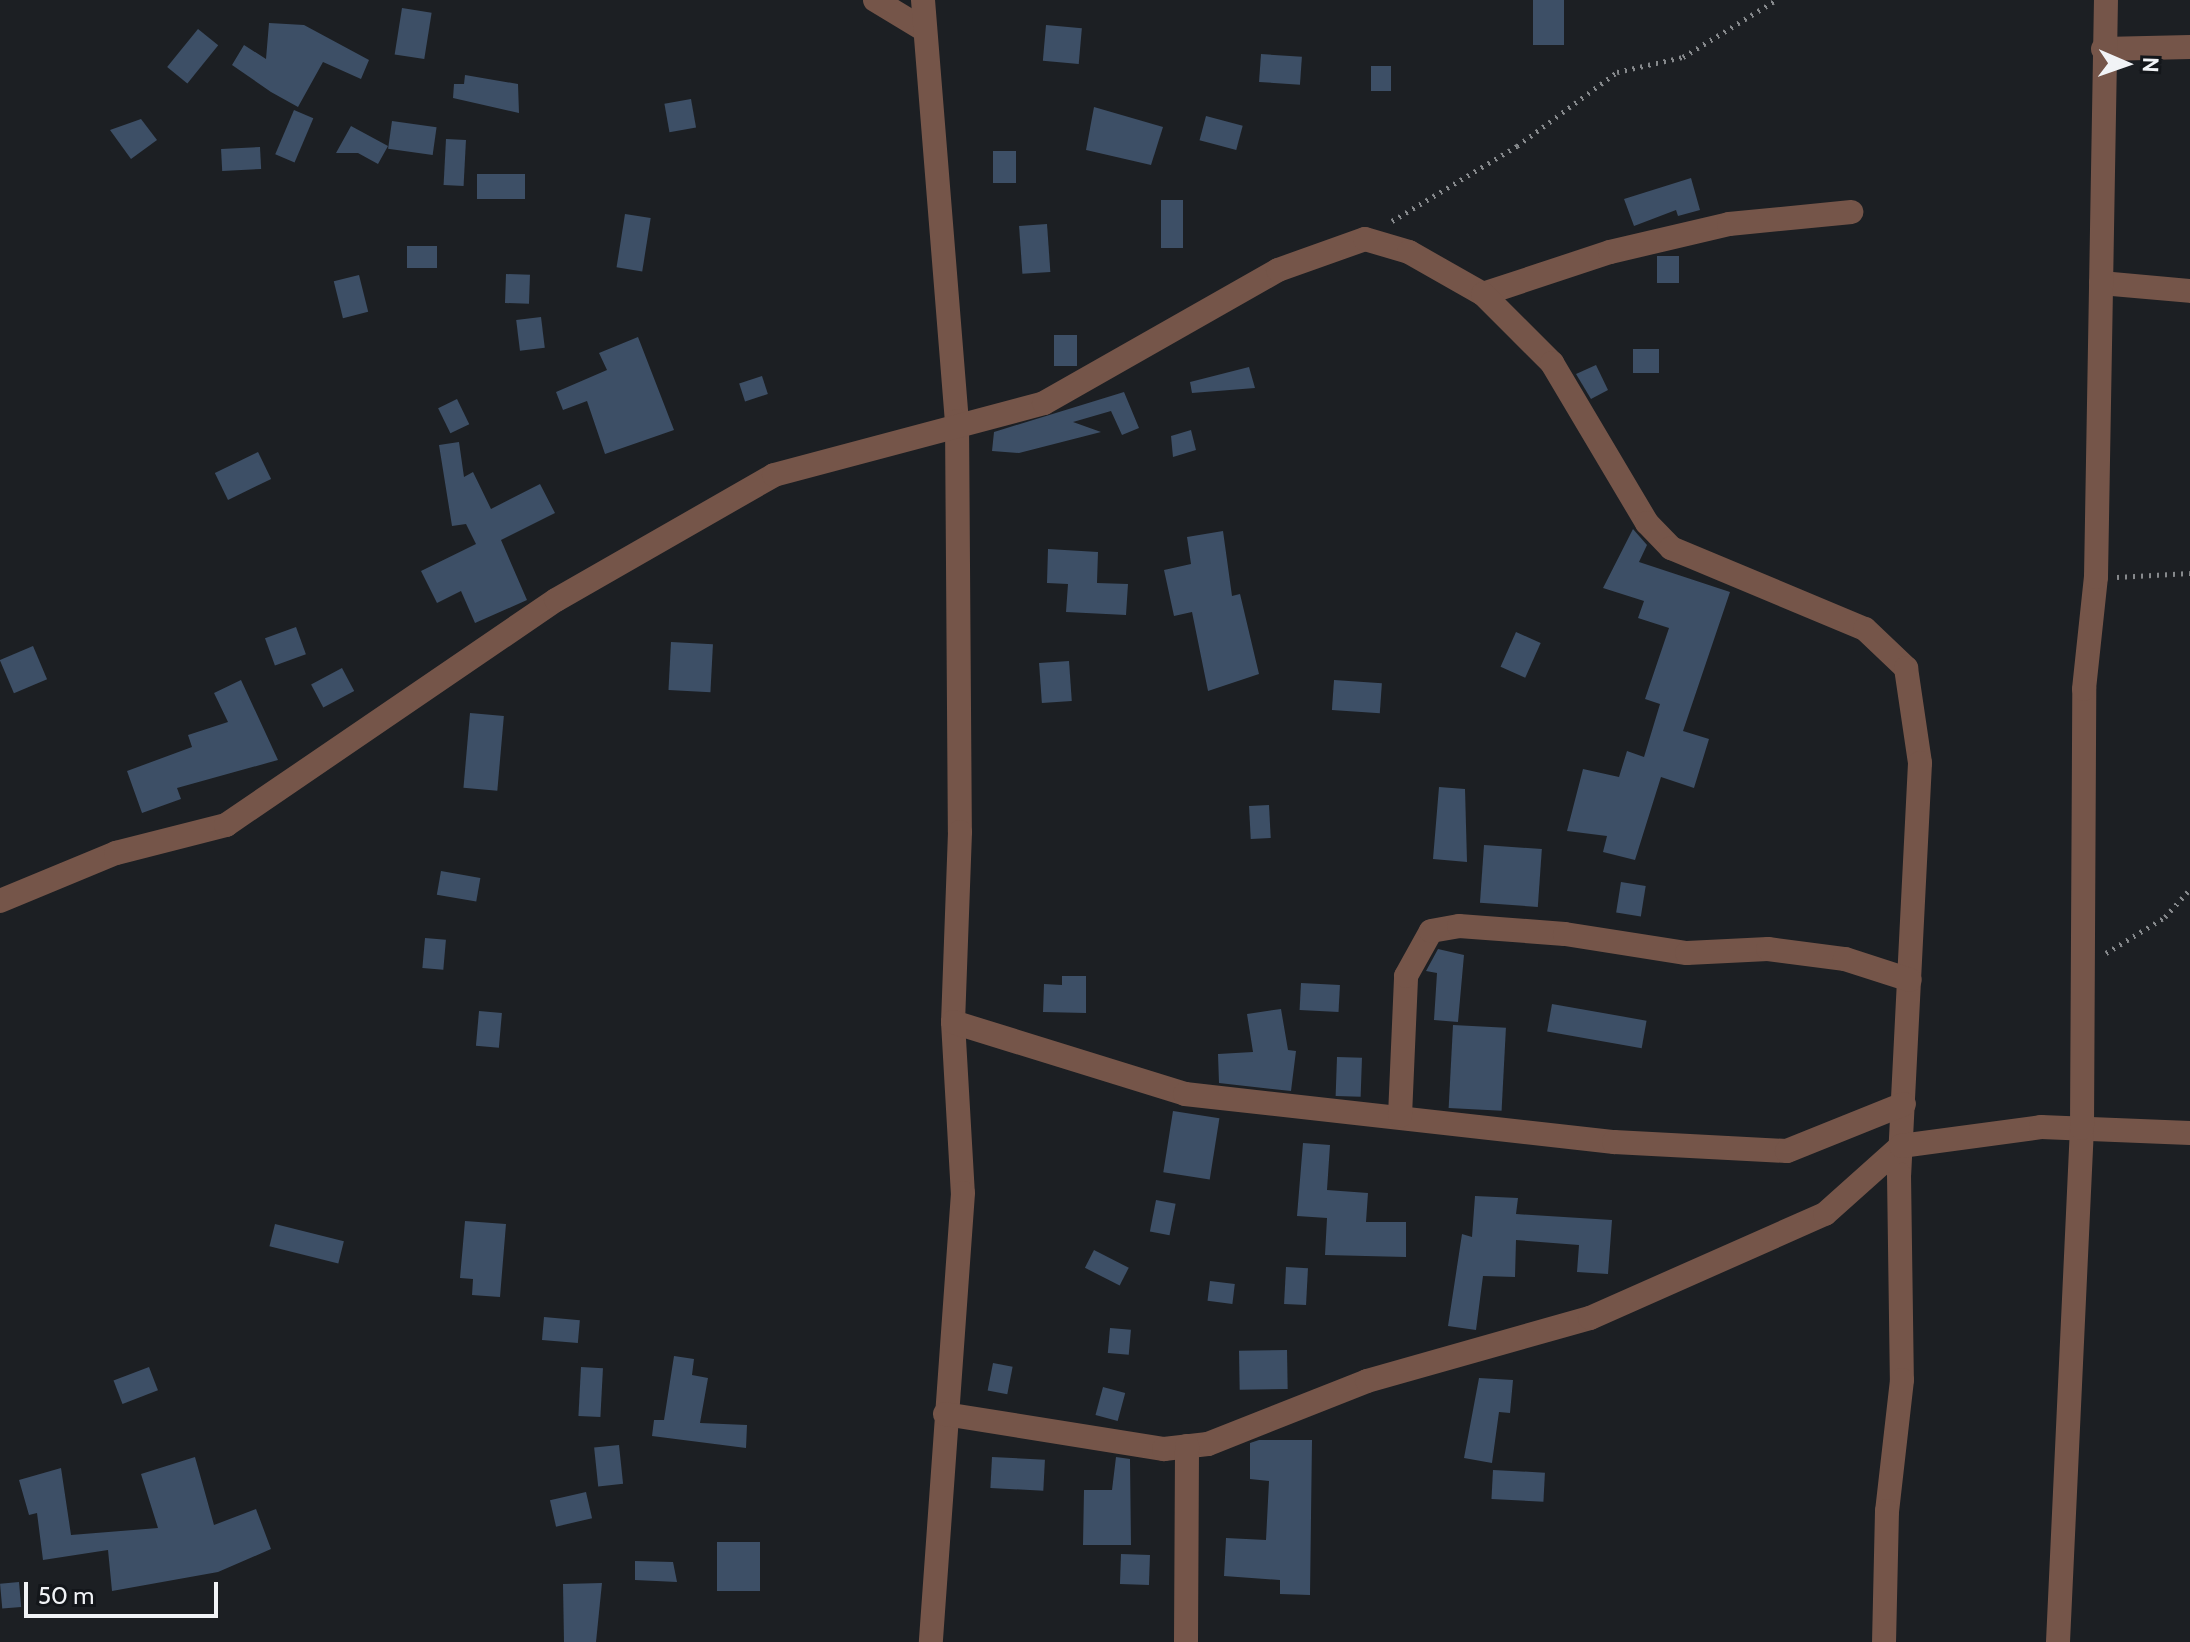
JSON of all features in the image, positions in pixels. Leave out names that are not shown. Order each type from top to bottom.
[{"type":"street","points":[[875,0],[923,29]]},
{"type":"street","points":[[923,0],[957,421],[960,832],[953,1022],[963,1193],[931,1642]]},
{"type":"street","points":[[2058,1642],[2082,1128],[2079,964],[2084,689],[2096,577],[2106,0]]},
{"type":"street","points":[[2103,49],[2190,47]]},
{"type":"street","points":[[1483,294],[1610,252],[1729,224],[1851,212]]},
{"type":"street","points":[[0,901],[116,853],[226,825],[556,600],[774,475],[1081,388],[1278,270],[1365,239],[1409,252],[1483,294],[1552,363],[1647,523],[1671,548],[1865,629],[1906,668],[1918,711],[1920,763],[1901,1146],[1902,1367],[1887,1511],[1884,1642]]},
{"type":"street","points":[[2101,283],[2190,291]]},
{"type":"street","points":[[1400,1116],[1406,976],[1431,931],[1459,926],[1565,934],[1687,953],[1768,949],[1845,959],[1910,980]]},
{"type":"street","points":[[953,1022],[1185,1094],[1614,1142],[1787,1151],[1904,1104]]},
{"type":"street","points":[[945,1414],[1164,1449],[1187,1446],[1367,1381],[1590,1318],[1825,1214],[1901,1146],[2082,1128],[2190,1133]]},
{"type":"street","points":[[1186,1642],[1187,1446]]},
{"type":"path","points":[[1365,239],[1517,146],[1617,72],[1683,57],[1776,0]]},
{"type":"path","points":[[2096,577],[2190,573]]},
{"type":"path","points":[[2079,964],[2132,939],[2190,889]]},
{"type":"building","points":[[1533,0],[1564,0],[1564,45],[1533,45]]},
{"type":"building","points":[[402,8],[432,13],[424,59],[395,54]]},
{"type":"building","points":[[269,23],[304,25],[369,60],[361,79],[323,62],[298,107],[271,92],[232,65],[244,45],[266,59]]},
{"type":"building","points":[[1046,25],[1082,28],[1079,64],[1043,61]]},
{"type":"building","points":[[198,29],[218,45],[187,83],[167,67]]},
{"type":"building","points":[[1261,54],[1302,57],[1300,85],[1259,82]]},
{"type":"building","points":[[1371,66],[1391,66],[1391,91],[1371,91]]},
{"type":"building","points":[[465,75],[518,84],[519,113],[453,98],[454,84],[464,84]]},
{"type":"building","points":[[691,99],[696,128],[669,132],[664,104]]},
{"type":"building","points":[[1094,107],[1163,127],[1151,165],[1086,150]]},
{"type":"building","points":[[294,110],[313,118],[295,162],[275,154]]},
{"type":"building","points":[[1206,116],[1243,126],[1236,150],[1200,140]]},
{"type":"building","points":[[141,119],[157,140],[131,159],[110,130]]},
{"type":"building","points":[[392,121],[437,127],[433,155],[388,149]]},
{"type":"building","points":[[351,126],[388,146],[378,164],[358,153],[336,153]]},
{"type":"building","points":[[446,139],[466,140],[464,186],[444,185]]},
{"type":"building","points":[[260,147],[261,169],[222,171],[221,149]]},
{"type":"building","points":[[993,151],[1016,151],[1016,183],[993,183]]},
{"type":"building","points":[[477,174],[525,174],[525,199],[477,199]]},
{"type":"building","points":[[1691,178],[1700,210],[1678,216],[1676,210],[1634,226],[1624,199]]},
{"type":"building","points":[[1161,200],[1183,200],[1183,248],[1161,248]]},
{"type":"building","points":[[625,214],[651,218],[642,271],[617,267]]},
{"type":"building","points":[[1047,224],[1050,272],[1022,274],[1019,226]]},
{"type":"building","points":[[407,246],[437,246],[437,268],[407,268]]},
{"type":"building","points":[[1657,256],[1679,256],[1679,283],[1657,283]]},
{"type":"building","points":[[506,274],[530,275],[529,304],[505,303]]},
{"type":"building","points":[[359,275],[368,312],[343,318],[334,281]]},
{"type":"building","points":[[541,317],[545,348],[520,351],[516,320]]},
{"type":"building","points":[[1054,335],[1077,335],[1077,366],[1054,366]]},
{"type":"building","points":[[638,337],[674,430],[605,454],[587,401],[563,410],[556,392],[607,370],[599,353]]},
{"type":"building","points":[[1633,349],[1659,349],[1659,373],[1633,373]]},
{"type":"building","points":[[1596,365],[1608,390],[1591,399],[1576,374]]},
{"type":"building","points":[[1249,367],[1255,388],[1192,393],[1190,382]]},
{"type":"building","points":[[762,376],[768,394],[745,401],[739,383]]},
{"type":"building","points":[[1124,392],[1139,428],[1122,435],[1111,411],[1073,422],[1101,432],[1019,453],[992,451],[994,432]]},
{"type":"building","points":[[457,399],[469,424],[450,433],[438,408]]},
{"type":"building","points":[[1191,430],[1196,450],[1173,457],[1171,436]]},
{"type":"building","points":[[459,442],[464,477],[473,472],[491,509],[540,484],[555,513],[501,540],[527,600],[475,623],[461,591],[437,603],[421,571],[476,544],[466,524],[452,526],[439,445]]},
{"type":"building","points":[[258,452],[271,479],[228,500],[215,473]]},
{"type":"building","points":[[1633,529],[1647,545],[1639,562],[1730,592],[1683,731],[1709,739],[1694,788],[1661,777],[1635,860],[1603,852],[1607,836],[1567,831],[1583,769],[1619,777],[1627,751],[1644,757],[1660,704],[1645,699],[1669,628],[1638,618],[1644,601],[1603,588]]},
{"type":"building","points":[[1223,531],[1232,596],[1240,594],[1259,674],[1208,691],[1192,612],[1174,616],[1164,570],[1191,564],[1187,537]]},
{"type":"building","points":[[1048,549],[1098,552],[1097,583],[1128,584],[1126,615],[1066,612],[1068,584],[1047,583]]},
{"type":"building","points":[[296,627],[306,654],[275,666],[265,638]]},
{"type":"building","points":[[1516,632],[1541,643],[1525,678],[1501,667]]},
{"type":"building","points":[[671,642],[713,644],[710,692],[668,690]]},
{"type":"building","points":[[33,646],[47,679],[14,693],[0,660]]},
{"type":"building","points":[[1069,661],[1072,701],[1042,703],[1039,663]]},
{"type":"building","points":[[342,668],[354,691],[323,707],[311,684]]},
{"type":"building","points":[[241,680],[278,760],[177,788],[181,799],[142,813],[127,771],[192,747],[188,735],[228,722],[214,693]]},
{"type":"building","points":[[1334,680],[1382,683],[1380,713],[1332,710]]},
{"type":"building","points":[[470,713],[504,716],[497,791],[463,788]]},
{"type":"building","points":[[1439,787],[1465,789],[1467,862],[1433,859]]},
{"type":"building","points":[[1269,805],[1271,838],[1251,839],[1249,806]]},
{"type":"building","points":[[1484,845],[1542,849],[1538,907],[1480,903]]},
{"type":"building","points":[[441,871],[480,878],[476,902],[437,895]]},
{"type":"building","points":[[1621,882],[1646,886],[1641,917],[1616,913]]},
{"type":"building","points":[[425,938],[446,940],[443,970],[422,968]]},
{"type":"building","points":[[1438,949],[1464,955],[1458,1022],[1434,1020],[1437,973],[1426,971]]},
{"type":"building","points":[[1062,976],[1086,976],[1086,1013],[1043,1012],[1044,984],[1062,985]]},
{"type":"building","points":[[1301,983],[1340,985],[1339,1012],[1300,1010]]},
{"type":"building","points":[[1552,1004],[1647,1021],[1642,1048],[1547,1032]]},
{"type":"building","points":[[1281,1009],[1288,1050],[1296,1051],[1291,1091],[1219,1083],[1218,1054],[1253,1052],[1247,1014]]},
{"type":"building","points":[[479,1011],[502,1013],[499,1048],[476,1046]]},
{"type":"building","points":[[1453,1025],[1506,1028],[1502,1111],[1449,1108]]},
{"type":"building","points":[[1337,1057],[1362,1058],[1361,1097],[1336,1096]]},
{"type":"building","points":[[1173,1111],[1219,1118],[1210,1180],[1163,1172]]},
{"type":"building","points":[[1303,1143],[1330,1145],[1327,1190],[1368,1193],[1366,1222],[1406,1222],[1406,1257],[1325,1255],[1327,1218],[1297,1216]]},
{"type":"building","points":[[1475,1196],[1518,1198],[1516,1214],[1612,1220],[1608,1274],[1577,1272],[1579,1245],[1516,1240],[1515,1277],[1483,1276],[1476,1330],[1448,1326],[1462,1234],[1472,1237]]},
{"type":"building","points":[[1156,1200],[1176,1204],[1170,1235],[1150,1231]]},
{"type":"building","points":[[465,1221],[506,1224],[500,1297],[472,1295],[473,1279],[460,1278]]},
{"type":"building","points":[[275,1224],[344,1241],[338,1263],[269,1246]]},
{"type":"building","points":[[1094,1250],[1129,1268],[1120,1286],[1085,1268]]},
{"type":"building","points":[[1286,1267],[1308,1268],[1306,1305],[1284,1304]]},
{"type":"building","points":[[1210,1281],[1235,1284],[1232,1304],[1208,1301]]},
{"type":"building","points":[[544,1317],[580,1320],[578,1343],[542,1340]]},
{"type":"building","points":[[1110,1328],[1131,1330],[1129,1355],[1108,1353]]},
{"type":"building","points":[[1287,1350],[1288,1389],[1240,1390],[1239,1351]]},
{"type":"building","points":[[674,1356],[694,1359],[692,1375],[708,1378],[700,1423],[747,1425],[746,1448],[652,1436],[654,1420],[664,1420]]},
{"type":"building","points":[[993,1363],[1013,1367],[1007,1394],[988,1390]]},
{"type":"building","points":[[149,1367],[158,1390],[122,1404],[114,1381]]},
{"type":"building","points":[[581,1367],[603,1368],[600,1417],[578,1416]]},
{"type":"building","points":[[1479,1378],[1513,1380],[1510,1413],[1499,1412],[1492,1463],[1464,1458]]},
{"type":"building","points":[[1103,1387],[1125,1393],[1118,1421],[1095,1415]]},
{"type":"building","points":[[1259,1440],[1312,1440],[1310,1595],[1280,1594],[1280,1580],[1224,1576],[1226,1538],[1266,1540],[1269,1481],[1250,1479],[1250,1443]]},
{"type":"building","points":[[619,1445],[623,1484],[598,1486],[594,1448]]},
{"type":"building","points":[[195,1457],[214,1525],[256,1509],[271,1549],[218,1572],[112,1591],[108,1550],[43,1560],[37,1513],[29,1515],[19,1480],[61,1468],[71,1535],[158,1528],[141,1474]]},
{"type":"building","points":[[992,1457],[1045,1460],[1043,1491],[990,1488]]},
{"type":"building","points":[[1116,1457],[1130,1459],[1131,1545],[1083,1545],[1084,1490],[1112,1490]]},
{"type":"building","points":[[1493,1470],[1545,1473],[1543,1502],[1491,1499]]},
{"type":"building","points":[[586,1492],[592,1518],[556,1527],[550,1500]]},
{"type":"building","points":[[717,1542],[760,1542],[760,1591],[717,1591]]},
{"type":"building","points":[[1121,1554],[1150,1555],[1149,1585],[1120,1584]]},
{"type":"building","points":[[635,1561],[673,1562],[677,1582],[635,1580]]},
{"type":"building","points":[[19,1582],[21,1607],[2,1609],[0,1584]]},
{"type":"building","points":[[602,1583],[596,1642],[564,1642],[563,1584]]}]
